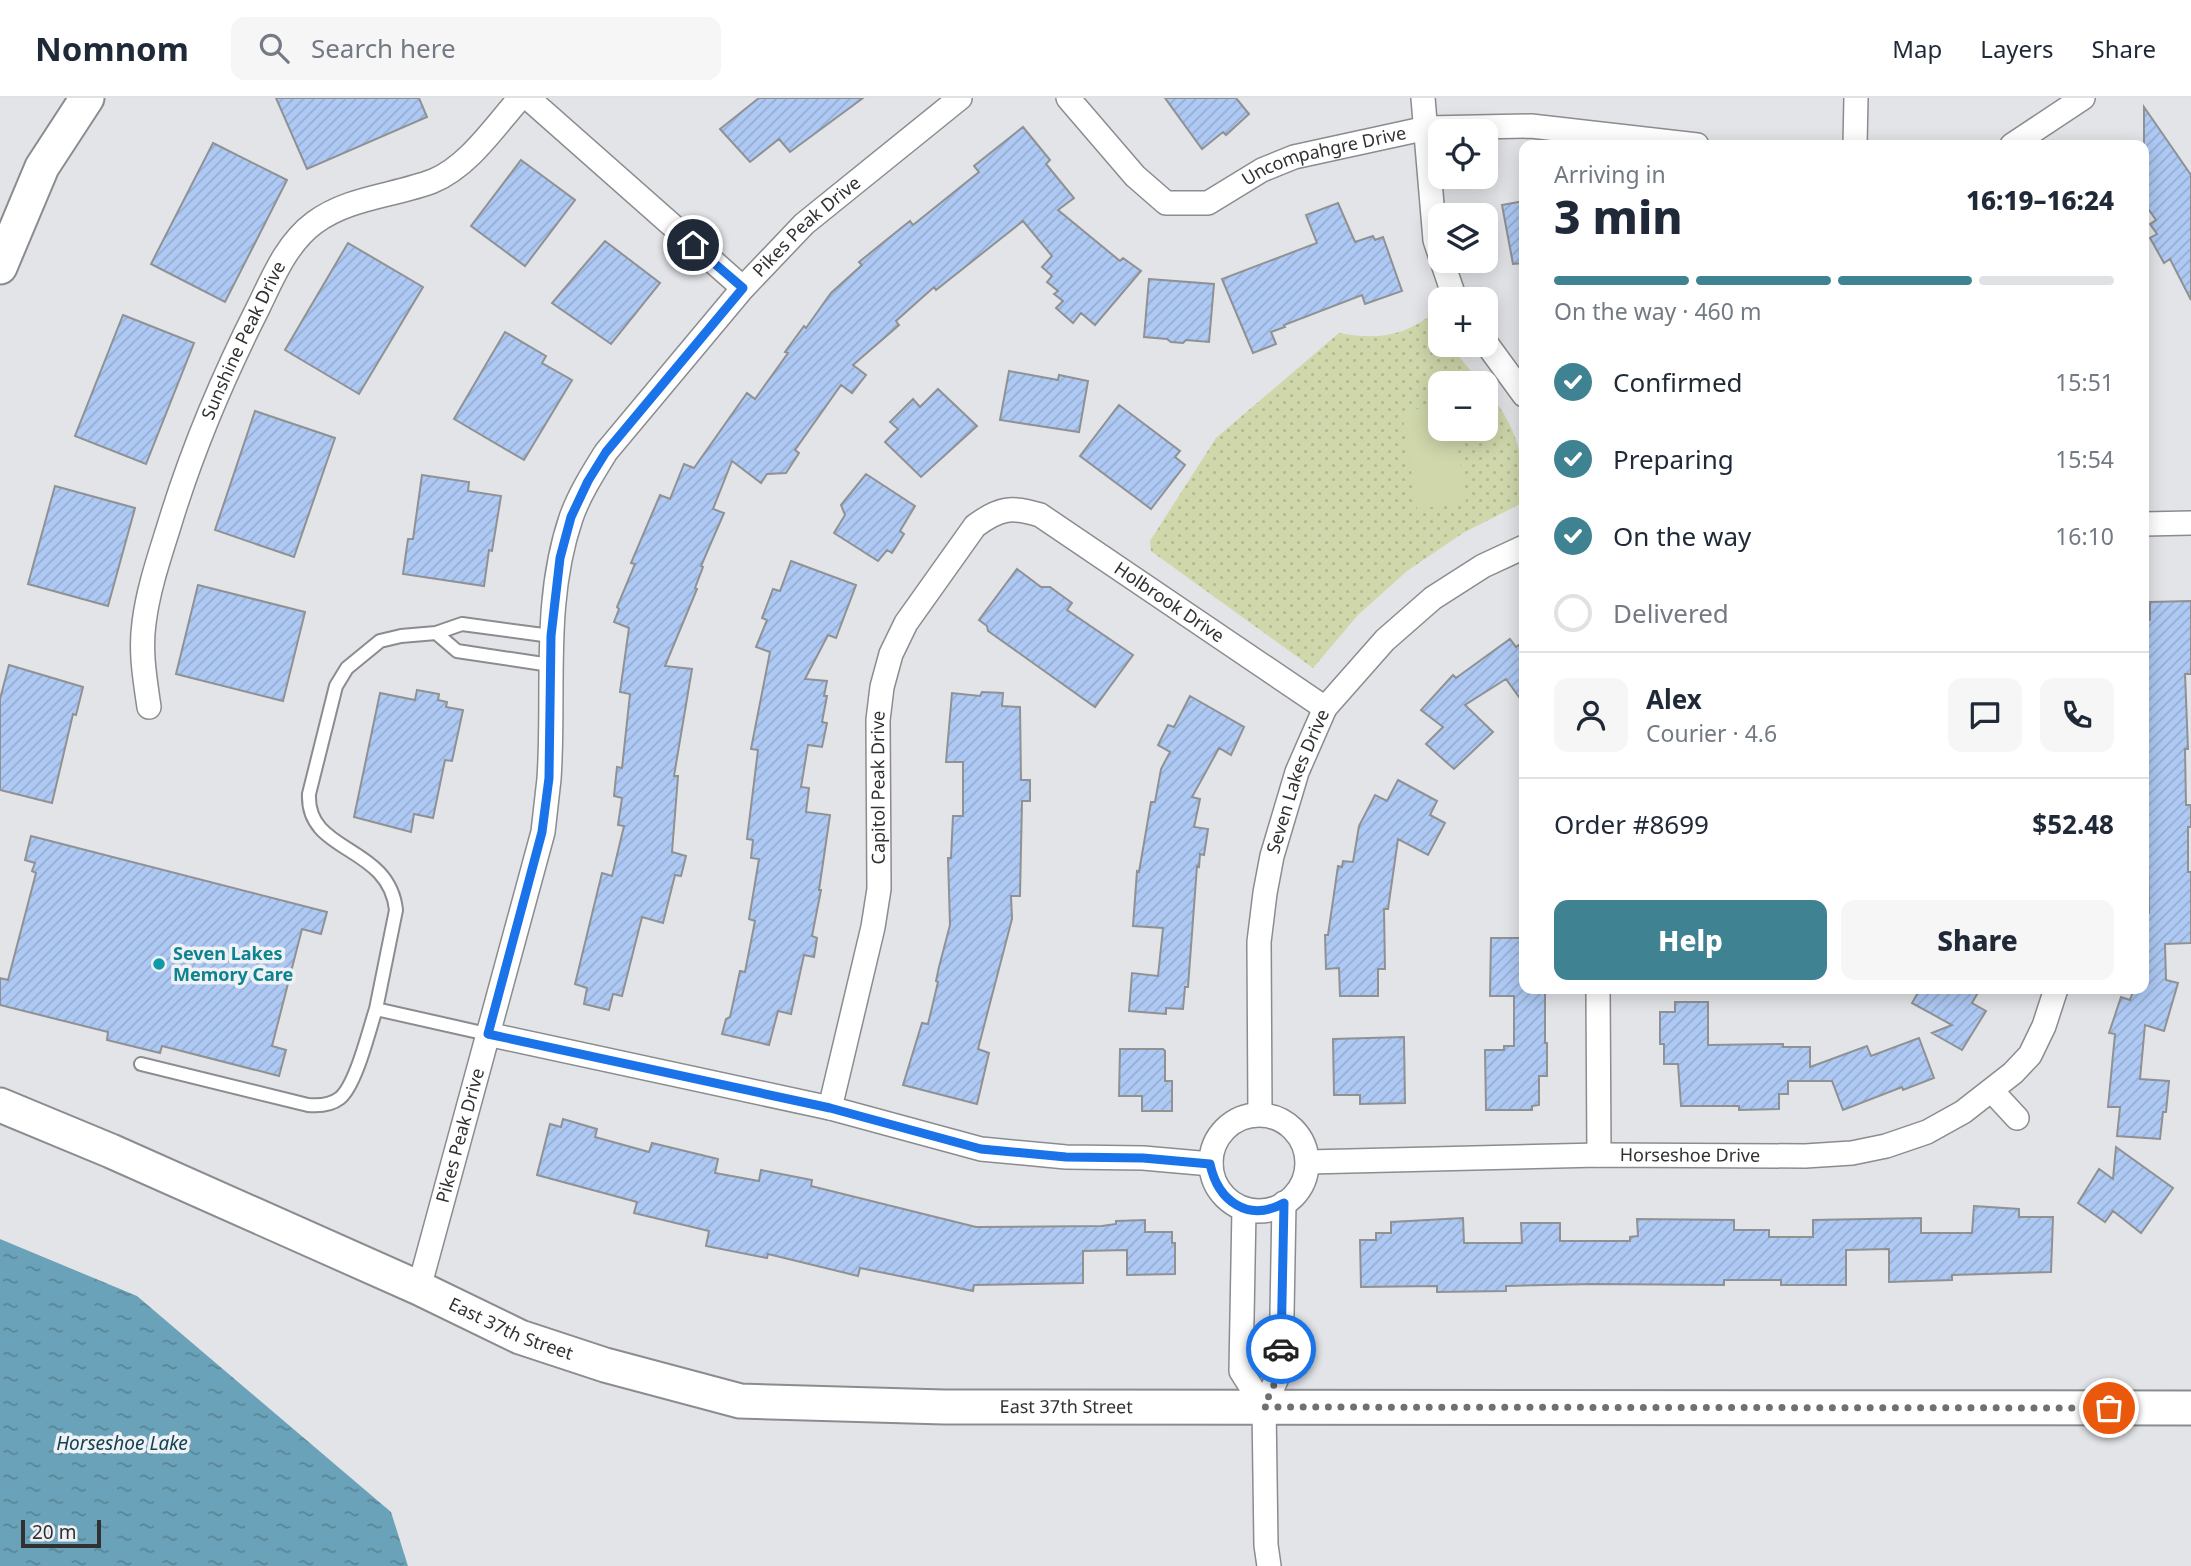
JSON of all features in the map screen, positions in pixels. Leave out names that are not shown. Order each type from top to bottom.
[{"type":"main road","points":[[0,267],[42,167],[87,98]]},
{"type":"main road","name":"East 37th Street","points":[[0,1105],[419,1288],[520,1337],[605,1365],[740,1401],[944,1407],[2191,1408]]},
{"type":"street","name":"Sunshine Peak Drive","points":[[149,707],[142,642],[156,569],[183,481],[240,343],[296,240],[314,223],[336,211],[362,200],[433,181],[450,171],[468,156],[520,98]]},
{"type":"street","points":[[528,98],[743,288]]},
{"type":"street","name":"Pikes Peak Drive","points":[[419,1288],[542,832],[549,778],[551,636],[560,558],[571,517],[588,481],[627,424],[743,288],[804,224],[960,98]]},
{"type":"street","name":"Uncompahgre Drive","points":[[1068,98],[1135,176],[1166,203],[1208,202],[1262,170],[1294,157],[1427,128],[1531,126],[1653,140]]},
{"type":"street","points":[[1423,98],[1432,203]]},
{"type":"street","points":[[1855,140],[1856,98]]},
{"type":"street","points":[[2020,140],[2083,98]]},
{"type":"street","points":[[1496,357],[1519,388]]},
{"type":"street","name":"Holbrook Drive","points":[[1007,509],[1021,509],[1040,515],[1325,708]]},
{"type":"street","name":"Capitol Peak Drive","points":[[830,1108],[873,927],[879,889],[878,720],[882,687],[891,654],[906,623],[975,526],[990,515],[1007,509]]},
{"type":"street","points":[[2149,524],[2191,523]]},
{"type":"street","name":"Seven Lakes Drive","points":[[1260,1114],[1259,942],[1265,894],[1272,856],[1297,772],[1325,708],[1385,640],[1433,597],[1483,566],[1519,549]]},
{"type":"street","points":[[1598,994],[1599,1155]]},
{"type":"street","name":"Horseshoe Drive","points":[[1308,1162],[1599,1155],[1805,1156],[1852,1153],[1886,1146],[1927,1132],[1963,1112],[1992,1091],[2030,1055],[2044,1026],[2054,994]]},
{"type":"street","points":[[488,1034],[830,1108],[981,1149],[1066,1157],[1143,1158],[1210,1164]]},
{"type":"street","points":[[1992,1091],[2017,1118]]},
{"type":"street","points":[[1260,1114],[1288,1124],[1298,1134],[1305,1147],[1308,1162],[1306,1177],[1298,1190],[1284,1203],[1259,1211],[1244,1209],[1231,1202],[1220,1191],[1210,1164],[1213,1148],[1220,1135],[1231,1124],[1244,1117],[1260,1114]]},
{"type":"street","points":[[1269,1566],[1266,1545],[1264,1407],[1281,1369],[1284,1203]]},
{"type":"street","points":[[1244,1209],[1241,1371],[1264,1407]]},
{"type":"lane","points":[[141,1064],[308,1105],[321,1106],[336,1101],[351,1085],[376,1009],[396,909],[394,894],[385,877],[322,831],[312,819],[309,794],[336,686],[347,668],[380,640],[436,633],[463,624],[551,636]]},
{"type":"lane","points":[[436,633],[457,651],[550,665]]},
{"type":"lane","points":[[376,1009],[488,1034]]},
{"type":"green space","points":[[1428,317],[1428,357],[1460,357],[1471,371],[1428,371],[1428,441],[1498,441],[1498,405],[1512,429],[1519,451],[1519,505],[1463,533],[1407,571],[1358,615],[1313,668],[1151,551],[1150,541],[1216,438],[1339,333],[1378,336],[1411,327]]},
{"type":"green space","points":[[1428,408],[1428,441],[1457,441],[1466,502],[1417,509],[1402,411]]},
{"type":"water","name":"Horseshoe Lake","points":[[0,1239],[137,1296],[391,1512],[408,1566],[0,1566]]},
{"type":"building","points":[[276,98],[419,98],[427,117],[307,169]]},
{"type":"building","points":[[759,98],[863,98],[790,152],[779,139],[750,162],[720,129]]},
{"type":"building","points":[[1165,98],[1236,98],[1249,114],[1226,135],[1223,132],[1202,149]]},
{"type":"building","points":[[2144,107],[2191,175],[2191,300],[2170,259],[2164,263],[2150,238],[2157,234],[2150,224],[2156,220],[2149,210],[2149,140],[2144,140]]},
{"type":"building","points":[[1023,127],[1050,160],[1046,164],[1074,198],[1058,210],[1120,261],[1123,258],[1141,271],[1095,325],[1081,313],[1073,323],[1056,308],[1063,301],[1054,294],[1058,291],[1047,282],[1052,276],[1042,267],[1052,256],[1023,221],[936,290],[934,287],[896,321],[899,325],[853,365],[866,375],[852,393],[841,385],[795,450],[799,453],[786,473],[767,474],[761,483],[732,461],[713,509],[724,513],[701,566],[703,567],[695,588],[697,589],[665,666],[692,669],[674,776],[678,776],[672,852],[686,856],[681,876],[675,875],[663,923],[642,917],[622,996],[613,994],[609,1010],[584,1004],[587,988],[575,984],[602,873],[612,876],[624,826],[618,825],[622,798],[614,796],[617,767],[622,768],[630,694],[620,692],[629,628],[614,622],[619,609],[617,607],[635,564],[631,563],[660,495],[670,499],[684,464],[694,468],[747,393],[755,399],[804,326],[806,328],[831,293],[862,265],[859,262],[910,221],[913,225],[979,172],[974,166]]},
{"type":"building","points":[[213,143],[287,180],[225,302],[151,264]]},
{"type":"building","points":[[521,160],[575,200],[525,266],[471,226]]},
{"type":"building","points":[[1519,202],[1519,263],[1513,264],[1502,205]]},
{"type":"building","points":[[1338,203],[1355,242],[1373,236],[1375,240],[1383,237],[1402,291],[1365,304],[1362,295],[1284,325],[1285,327],[1271,332],[1276,344],[1253,353],[1222,279],[1317,243],[1306,215]]},
{"type":"building","points":[[605,241],[660,283],[611,344],[552,303]]},
{"type":"building","points":[[348,243],[423,287],[359,394],[285,350]]},
{"type":"building","points":[[1149,279],[1214,284],[1209,342],[1186,340],[1183,343],[1144,337]]},
{"type":"building","points":[[123,315],[194,343],[146,464],[75,436]]},
{"type":"building","points":[[505,332],[546,356],[542,363],[572,380],[524,460],[454,419]]},
{"type":"building","points":[[1009,371],[1058,380],[1059,375],[1088,381],[1079,432],[1000,420]]},
{"type":"building","points":[[938,389],[977,426],[921,477],[885,442],[898,429],[890,422],[913,399],[920,407]]},
{"type":"building","points":[[1119,405],[1180,451],[1175,457],[1185,465],[1151,509],[1080,456]]},
{"type":"building","points":[[255,411],[335,438],[294,557],[215,530]]},
{"type":"building","points":[[866,474],[915,506],[900,531],[904,534],[892,553],[887,550],[878,561],[834,533],[845,515],[841,505]]},
{"type":"building","points":[[422,475],[469,482],[468,491],[501,496],[484,586],[403,574],[408,539],[413,539]]},
{"type":"building","points":[[55,486],[135,508],[108,606],[28,584]]},
{"type":"building","points":[[791,561],[856,585],[836,638],[828,635],[805,679],[827,681],[822,722],[827,723],[822,747],[808,745],[801,787],[809,788],[806,812],[830,815],[821,890],[812,936],[817,938],[814,957],[804,955],[791,1014],[778,1011],[769,1045],[722,1034],[726,1019],[730,1017],[740,971],[745,972],[755,921],[749,919],[759,859],[751,858],[753,840],[747,839],[758,750],[751,749],[770,652],[756,647],[767,620],[762,618],[773,589],[780,591]]},
{"type":"building","points":[[1017,569],[1041,587],[1050,587],[1072,603],[1067,610],[1133,655],[1095,707],[988,631],[987,626],[979,620]]},
{"type":"building","points":[[198,585],[305,612],[283,701],[176,674]]},
{"type":"building","points":[[2191,601],[2191,674],[2185,674],[2188,749],[2185,749],[2186,805],[2191,805],[2188,872],[2191,872],[2191,943],[2165,944],[2166,980],[2178,983],[2164,1031],[2145,1025],[2140,1079],[2169,1081],[2160,1139],[2117,1136],[2120,1107],[2108,1107],[2115,1034],[2109,1033],[2121,997],[2130,1000],[2132,994],[2149,994],[2150,602]]},
{"type":"building","points":[[1510,639],[1516,647],[1519,645],[1519,697],[1506,679],[1465,705],[1493,732],[1454,769],[1426,744],[1443,727],[1421,710],[1453,675],[1456,678]]},
{"type":"building","points":[[9,665],[83,687],[76,715],[73,714],[52,803],[0,790],[0,699]]},
{"type":"building","points":[[417,690],[439,694],[438,700],[447,702],[446,707],[463,710],[452,761],[445,760],[433,818],[414,814],[411,832],[354,817],[380,693],[415,700]]},
{"type":"building","points":[[982,692],[1003,693],[1002,706],[1020,707],[1021,780],[1030,780],[1030,801],[1022,801],[1020,896],[1011,896],[1012,919],[978,1049],[989,1053],[977,1104],[903,1085],[922,1023],[928,1024],[950,925],[948,858],[951,858],[953,816],[963,816],[963,762],[946,762],[952,693],[980,696]]},
{"type":"building","points":[[1190,696],[1244,727],[1231,755],[1219,748],[1192,797],[1200,799],[1194,827],[1208,829],[1204,855],[1200,854],[1199,867],[1197,866],[1188,987],[1185,987],[1183,1009],[1166,1008],[1166,1014],[1129,1011],[1132,973],[1158,976],[1163,928],[1133,926],[1137,871],[1139,872],[1151,802],[1155,802],[1161,769],[1170,752],[1158,745],[1168,725],[1174,727]]},
{"type":"building","points":[[1398,780],[1437,801],[1430,815],[1445,823],[1428,855],[1398,839],[1388,909],[1384,909],[1385,969],[1378,969],[1378,996],[1340,996],[1339,968],[1326,969],[1325,935],[1328,935],[1338,866],[1342,867],[1343,861],[1353,862],[1359,826],[1375,795],[1387,801]]},
{"type":"building","name":"Seven Lakes Memory Care","points":[[31,836],[327,912],[321,934],[302,929],[272,1046],[286,1050],[279,1076],[162,1046],[160,1053],[107,1040],[108,1032],[0,1005],[0,978],[8,980],[36,873],[32,871],[35,863],[25,860]]},
{"type":"building","points":[[1491,938],[1519,938],[1519,994],[1545,994],[1547,1076],[1539,1076],[1539,1105],[1532,1106],[1532,1110],[1486,1110],[1485,1050],[1504,1050],[1504,1046],[1514,1046],[1514,996],[1490,996]]},
{"type":"building","points":[[1917,994],[1977,994],[1972,1003],[1986,1011],[1962,1050],[1932,1033],[1952,1025],[1912,1003]]},
{"type":"building","points":[[1675,1002],[1708,1002],[1708,1045],[1783,1044],[1783,1047],[1810,1047],[1810,1067],[1867,1046],[1871,1056],[1919,1038],[1934,1078],[1903,1090],[1902,1087],[1843,1110],[1832,1081],[1788,1081],[1788,1094],[1779,1094],[1779,1109],[1739,1110],[1739,1106],[1681,1106],[1678,1064],[1664,1064],[1664,1044],[1660,1044],[1660,1012],[1675,1012]]},
{"type":"building","points":[[1404,1037],[1405,1103],[1360,1104],[1360,1095],[1334,1095],[1333,1039]]},
{"type":"building","points":[[1120,1049],[1165,1051],[1165,1081],[1172,1081],[1172,1111],[1142,1111],[1142,1096],[1119,1096]]},
{"type":"building","points":[[563,1119],[597,1129],[595,1137],[649,1152],[652,1143],[718,1159],[715,1173],[759,1181],[761,1170],[812,1180],[811,1186],[976,1227],[1102,1226],[1116,1224],[1116,1221],[1145,1220],[1145,1232],[1172,1232],[1172,1243],[1175,1243],[1175,1274],[1127,1275],[1127,1250],[1083,1251],[1083,1283],[974,1285],[973,1291],[860,1268],[858,1276],[768,1254],[767,1258],[706,1246],[709,1231],[634,1213],[637,1202],[537,1175],[550,1124],[561,1127]]},
{"type":"building","points":[[2116,1147],[2173,1188],[2141,1233],[2113,1211],[2105,1222],[2078,1203],[2099,1169],[2113,1179]]},
{"type":"building","points":[[1974,1206],[2019,1209],[2019,1217],[2053,1217],[2051,1272],[1952,1275],[1952,1280],[1889,1282],[1889,1249],[1846,1250],[1846,1285],[1781,1285],[1781,1280],[1724,1280],[1724,1285],[1506,1286],[1506,1291],[1437,1292],[1437,1286],[1361,1287],[1360,1240],[1376,1240],[1376,1233],[1391,1233],[1391,1222],[1463,1218],[1464,1243],[1522,1243],[1521,1223],[1560,1223],[1560,1241],[1630,1241],[1630,1237],[1638,1236],[1637,1219],[1734,1220],[1734,1230],[1769,1230],[1769,1237],[1813,1237],[1813,1220],[1921,1218],[1921,1233],[1972,1233]]},
{"type":"way so far","points":[[1281,1349],[1281,1369],[1264,1407],[2109,1408]]},
{"type":"place","name":"Seven Lakes Memory Care","points":[[159,964]]},
{"type":"route","points":[[693,245],[743,288],[627,424],[588,481],[571,517],[560,558],[553,608],[549,778],[542,832],[488,1034],[830,1108],[981,1149],[1066,1157],[1143,1158],[1210,1164],[1220,1191],[1231,1202],[1244,1209],[1259,1211],[1284,1203],[1281,1349]]}]
